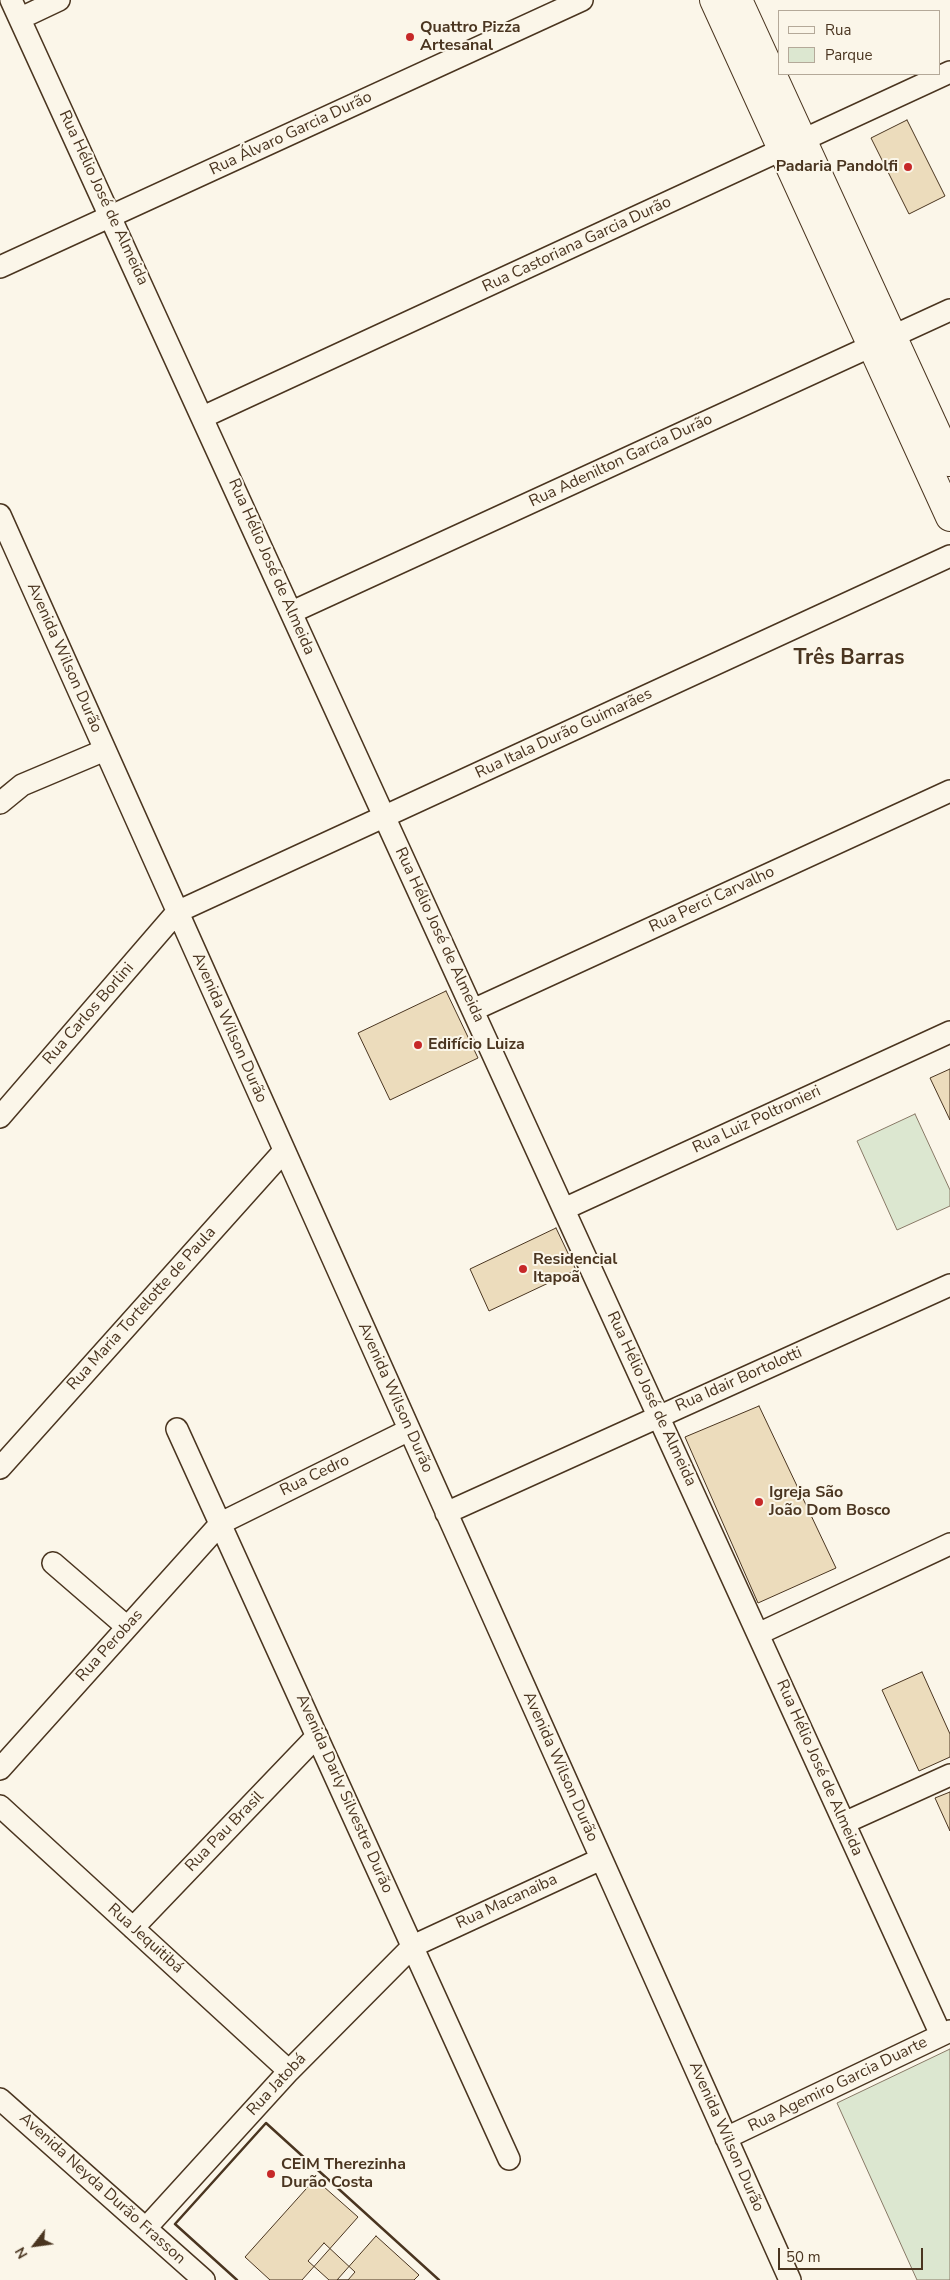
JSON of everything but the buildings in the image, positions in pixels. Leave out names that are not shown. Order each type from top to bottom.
[{"type":"main road","points":[[714,0],[793,145]]},
{"type":"main road","points":[[738,0],[793,145],[882,341],[950,517]]},
{"type":"main road","points":[[882,341],[950,462]]},
{"type":"street","points":[[16,9],[59,0]]},
{"type":"street","name":"Rua Álvaro Garcia Durão","points":[[0,267],[582,0]]},
{"type":"street","name":"Rua Hélio José de Almeida","points":[[16,9],[844,1823],[945,2033]]},
{"type":"street","name":"Rua Castoriana Garcia Durão","points":[[203,417],[950,72]]},
{"type":"street","name":"Rua Adenilton Garcia Durão","points":[[292,612],[950,310]]},
{"type":"street","name":"Avenida Wilson Durão","points":[[0,515],[790,2280]]},
{"type":"street","name":"Rua Itala Durão Guimarães","points":[[178,912],[950,556]]},
{"type":"street","points":[[0,802],[22,785],[105,750]]},
{"type":"street","name":"Rua Perci Carvalho","points":[[473,1010],[950,791]]},
{"type":"street","name":"Rua Carlos Borlini","points":[[0,1117],[178,912]]},
{"type":"street","name":"Rua Luiz Poltronieri","points":[[564,1209],[950,1032]]},
{"type":"street","name":"Rua Maria Tortelotte de Paula","points":[[0,1468],[284,1151]]},
{"type":"street","name":"Rua Idair Bortolotti","points":[[446,1513],[950,1285]]},
{"type":"street","name":"Avenida Darly Silvestre Durão","points":[[177,1429],[509,2159]]},
{"type":"street","name":"Rua Cedro","points":[[221,1523],[409,1430]]},
{"type":"street","name":"Rua Perobas","points":[[0,1769],[221,1523]]},
{"type":"street","points":[[758,1634],[950,1544]]},
{"type":"street","points":[[53,1563],[126,1628]]},
{"type":"street","name":"Rua Pau Brasil","points":[[133,1928],[317,1736]]},
{"type":"street","points":[[844,1823],[950,1775]]},
{"type":"street","name":"Rua Jequitibá","points":[[0,1806],[289,2071]]},
{"type":"street","name":"Rua Macanaiba","points":[[413,1946],[601,1858]]},
{"type":"street","name":"Rua Jatobá","points":[[146,2228],[289,2071],[413,1946]]},
{"type":"street","name":"Rua Agemiro Garcia Duarte","points":[[726,2138],[945,2033]]},
{"type":"street","name":"Avenida Neyda Durão Frasson","points":[[0,2099],[204,2280]]},
{"type":"green space","points":[[915,1114],[950,1190],[950,1206],[897,1230],[857,1141]]},
{"type":"green space","points":[[950,2049],[950,2280],[917,2280],[837,2103]]},
{"type":"wall","points":[[237,2280],[175,2224],[266,2123],[439,2280]]},
{"type":"place","name":"Quattro Pizza Artesanal","points":[[410,37]]},
{"type":"place","name":"Padaria Pandolfi","points":[[908,167]]},
{"type":"place","name":"Edifício Luiza","points":[[418,1045]]},
{"type":"place","name":"Residencial Itapoã","points":[[523,1269]]},
{"type":"place","name":"Igreja São João Dom Bosco","points":[[759,1502]]},
{"type":"place","name":"CEIM Therezinha Durão Costa","points":[[271,2174]]},
{"type":"district","name":"Três Barras","points":[[849,659]]}]
